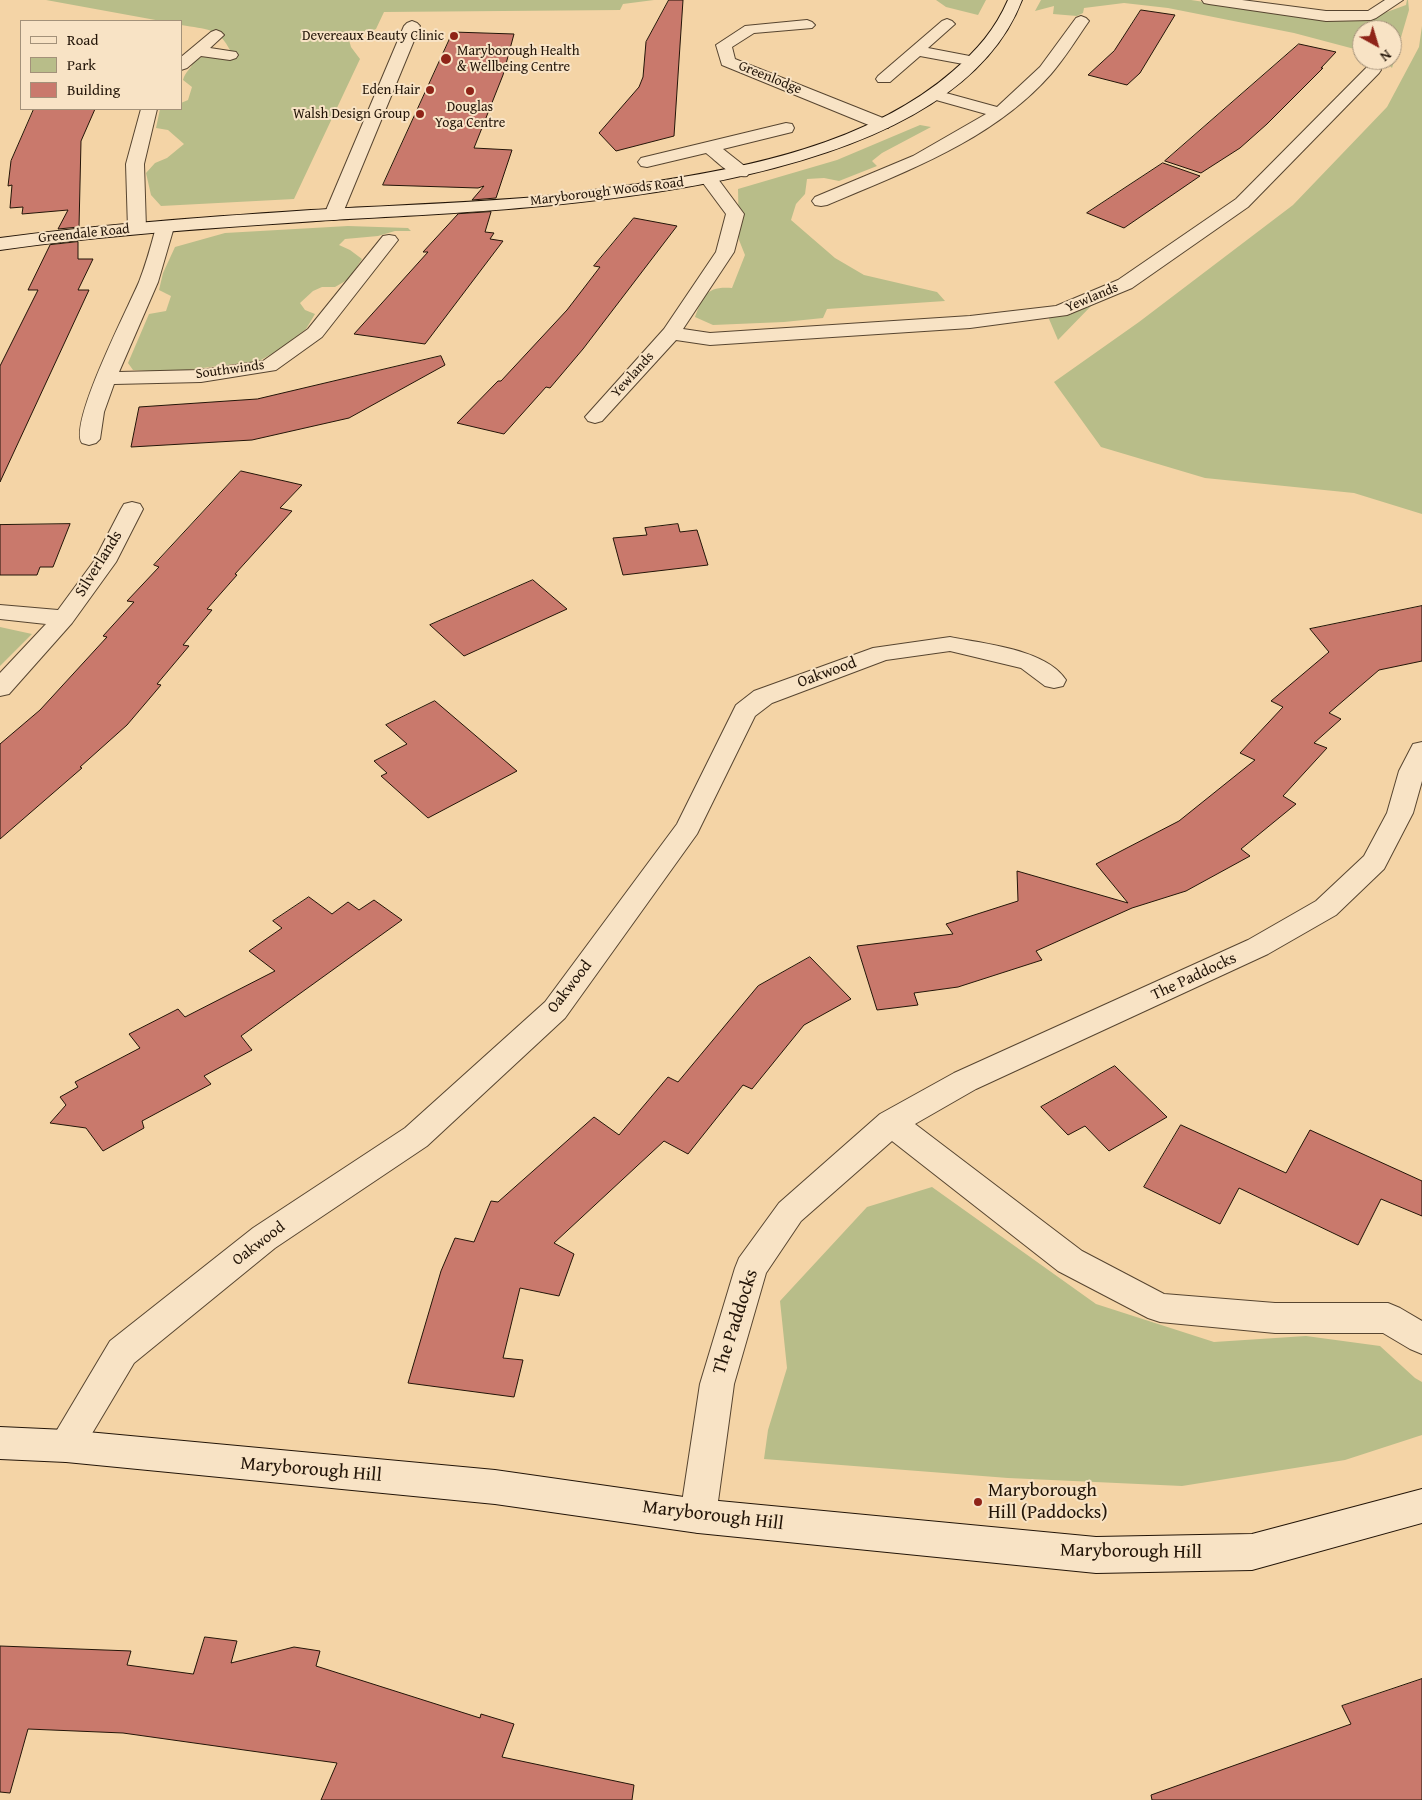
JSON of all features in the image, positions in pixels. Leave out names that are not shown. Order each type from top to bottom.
[{"type":"street","name":"Maryborough Woods Road","points":[[137,229],[558,200],[709,179],[741,172],[818,150],[882,124],[935,95],[974,62],[1006,23],[1014,0]]},
{"type":"street","points":[[1209,0],[1326,16],[1371,14],[1396,0]]},
{"type":"street","points":[[821,201],[919,160],[1000,113],[1046,70],[1080,21]]},
{"type":"street","points":[[884,79],[947,24]]},
{"type":"street","name":"Greenlodge","points":[[807,25],[750,29],[724,45],[728,62],[882,124]]},
{"type":"street","points":[[333,215],[412,26]]},
{"type":"street","points":[[182,64],[216,36]]},
{"type":"street","points":[[198,51],[230,55]]},
{"type":"street","points":[[917,51],[974,62]]},
{"type":"street","name":"Yewlands","points":[[671,333],[710,338],[970,322],[1060,311],[1125,284],[1242,203],[1373,70]]},
{"type":"street","points":[[935,95],[1000,113]]},
{"type":"street","name":"Greendale Road","points":[[0,244],[137,229],[135,164],[149,110]]},
{"type":"street","points":[[647,162],[786,128]]},
{"type":"street","points":[[710,147],[741,172]]},
{"type":"street","name":"Yewlands","points":[[595,417],[671,333],[725,252],[735,214],[709,179]]},
{"type":"street","points":[[89,439],[90,420],[106,378],[154,270],[165,227]]},
{"type":"street","name":"Southwinds","points":[[106,378],[201,376],[269,366],[315,333],[389,240]]},
{"type":"street","name":"Silverlands","points":[[0,688],[64,618],[105,562],[132,510]]},
{"type":"street","points":[[0,612],[64,618]]},
{"type":"street","name":"Oakwood","points":[[66,1446],[122,1352],[264,1238],[416,1137],[555,1010],[688,828],[745,711],[763,697],[882,653],[950,644],[1028,662],[1054,680]]},
{"type":"street","name":"The Paddocks","points":[[698,1516],[716,1384],[751,1268],[790,1212],[891,1123],[965,1081],[1249,951],[1326,908],[1374,862],[1400,813],[1412,771],[1422,750]]},
{"type":"street","points":[[891,1123],[1070,1261],[1160,1308],[1275,1318],[1388,1318],[1422,1339]]},
{"type":"street","name":"Maryborough Hill","points":[[0,1444],[66,1446],[495,1487],[698,1516],[1106,1555],[1252,1552],[1422,1506]]},
{"type":"green space","points":[[46,0],[654,0],[623,4],[620,10],[384,12],[376,29],[349,40],[351,47],[360,59],[294,199],[161,206],[151,195],[146,173],[155,163],[167,158],[184,144],[168,130],[156,128],[160,110],[182,110],[182,103],[188,100],[192,87],[183,80],[194,61],[204,56],[231,52],[216,33],[182,25],[182,20],[156,20]]},
{"type":"green space","points":[[936,0],[986,0],[978,15],[946,7]]},
{"type":"green space","points":[[1041,0],[1191,0],[1323,20],[1352,20],[1352,48],[1294,33],[1168,8],[1124,3],[1084,8],[1083,13],[1077,16],[1053,14],[1054,6],[1035,11]]},
{"type":"green space","points":[[1407,0],[1409,10],[1402,34],[1402,20],[1365,20],[1406,5]]},
{"type":"green space","points":[[1422,26],[1422,514],[1354,493],[1205,478],[1101,447],[1054,382],[1139,322],[1293,205],[1387,107],[1419,47]]},
{"type":"green space","points":[[920,125],[931,127],[882,153],[872,161],[877,166],[839,181],[824,178],[807,179],[805,194],[796,204],[791,220],[835,258],[864,275],[937,292],[945,301],[827,309],[823,318],[784,322],[713,325],[695,317],[700,303],[707,294],[716,289],[732,288],[745,255],[739,240],[738,189],[837,160]]},
{"type":"green space","points":[[348,226],[408,228],[411,231],[395,231],[378,236],[345,239],[339,245],[362,259],[349,279],[335,287],[322,287],[313,291],[300,303],[305,310],[315,314],[306,329],[279,350],[259,361],[170,372],[133,370],[128,363],[149,314],[166,311],[171,296],[159,290],[163,273],[175,247],[225,233]]},
{"type":"green space","points":[[1093,304],[1058,340],[1049,319],[1050,315]]},
{"type":"green space","points":[[0,627],[32,634],[0,666]]},
{"type":"green space","points":[[932,1187],[1096,1304],[1214,1342],[1306,1336],[1380,1346],[1415,1378],[1422,1382],[1422,1435],[1345,1460],[1182,1486],[1008,1478],[764,1459],[768,1430],[787,1368],[780,1301],[867,1207]]},
{"type":"building","points":[[669,0],[683,0],[674,136],[616,151],[599,133],[639,87],[643,77],[646,42]]},
{"type":"building","points":[[1141,10],[1175,15],[1140,73],[1127,85],[1088,75],[1114,51]]},
{"type":"building","points":[[453,32],[514,34],[503,75],[474,148],[512,150],[496,198],[472,200],[484,186],[478,188],[383,185]]},
{"type":"building","points":[[1299,44],[1336,52],[1321,68],[1323,68],[1267,124],[1240,148],[1201,173],[1165,161]]},
{"type":"building","points":[[34,110],[95,110],[81,141],[79,227],[58,229],[68,210],[22,214],[23,207],[10,208],[12,185],[8,186],[11,161]]},
{"type":"building","points":[[1163,163],[1200,176],[1124,228],[1087,213]]},
{"type":"building","points":[[491,212],[485,232],[494,233],[490,239],[503,241],[425,344],[354,334],[428,252],[423,252],[458,214]]},
{"type":"building","points":[[634,218],[677,226],[583,349],[550,388],[546,387],[504,434],[457,423],[498,381],[501,381],[567,310],[600,267],[594,266]]},
{"type":"building","points":[[78,242],[78,259],[93,259],[78,290],[89,290],[0,482],[0,366],[38,290],[28,290],[50,245]]},
{"type":"building","points":[[441,356],[445,365],[349,418],[252,440],[131,447],[139,407],[257,399]]},
{"type":"building","points":[[241,471],[302,485],[280,508],[292,511],[235,574],[237,575],[207,609],[212,610],[183,645],[189,646],[157,684],[161,685],[127,725],[80,767],[82,768],[0,839],[0,744],[40,710],[107,637],[103,636],[134,602],[127,601],[159,567],[154,565]]},
{"type":"building","points":[[70,524],[53,567],[40,567],[37,575],[0,575],[0,525]]},
{"type":"building","points":[[678,524],[680,532],[697,530],[708,565],[623,575],[613,538],[647,535],[645,528]]},
{"type":"building","points":[[533,580],[567,609],[464,656],[430,625]]},
{"type":"building","points":[[1422,606],[1422,661],[1379,670],[1329,713],[1341,719],[1314,743],[1327,748],[1283,796],[1296,804],[1241,849],[1250,856],[1186,891],[1132,908],[1036,951],[1042,960],[958,987],[914,993],[918,1005],[877,1010],[857,946],[953,934],[946,924],[1018,901],[1017,871],[1128,903],[1096,864],[1179,821],[1255,760],[1240,753],[1283,707],[1271,701],[1329,652],[1310,629]]},
{"type":"building","points":[[435,701],[517,771],[428,818],[381,776],[387,773],[374,761],[407,744],[386,725]]},
{"type":"building","points":[[309,897],[332,914],[348,902],[359,910],[374,900],[402,920],[241,1036],[252,1050],[204,1076],[211,1084],[142,1121],[144,1128],[103,1151],[86,1128],[50,1123],[66,1105],[60,1097],[78,1087],[75,1082],[140,1048],[129,1034],[178,1009],[185,1017],[275,971],[249,951],[282,928],[273,921]]},
{"type":"building","points":[[810,957],[851,999],[804,1025],[752,1089],[743,1085],[688,1154],[664,1141],[554,1243],[574,1254],[559,1296],[520,1288],[503,1358],[523,1360],[514,1397],[408,1383],[441,1271],[455,1238],[474,1242],[491,1201],[498,1202],[594,1117],[619,1135],[668,1077],[678,1082],[758,986]]},
{"type":"building","points":[[1115,1066],[1167,1117],[1109,1151],[1085,1126],[1068,1135],[1041,1107]]},
{"type":"building","points":[[1181,1125],[1286,1173],[1310,1130],[1422,1181],[1422,1216],[1381,1199],[1358,1245],[1239,1188],[1220,1224],[1144,1187]]},
{"type":"building","points":[[205,1637],[237,1641],[231,1663],[294,1647],[320,1651],[316,1666],[480,1718],[481,1714],[514,1724],[502,1757],[634,1785],[632,1800],[321,1800],[337,1763],[123,1733],[28,1729],[10,1793],[0,1792],[0,1646],[131,1651],[127,1665],[193,1674]]},
{"type":"building","points":[[1422,1679],[1422,1800],[1152,1800],[1151,1795],[1351,1724],[1342,1706]]},
{"type":"place","name":"Devereaux Beauty Clinic","points":[[454,36]]},
{"type":"place","name":"Maryborough Health & Wellbeing Centre","points":[[446,59]]},
{"type":"place","name":"Eden Hair","points":[[430,90]]},
{"type":"place","name":"Douglas Yoga Centre","points":[[470,91]]},
{"type":"place","name":"Walsh Design Group","points":[[420,114]]},
{"type":"place","name":"Maryborough Hill (Paddocks)","points":[[978,1502]]}]
